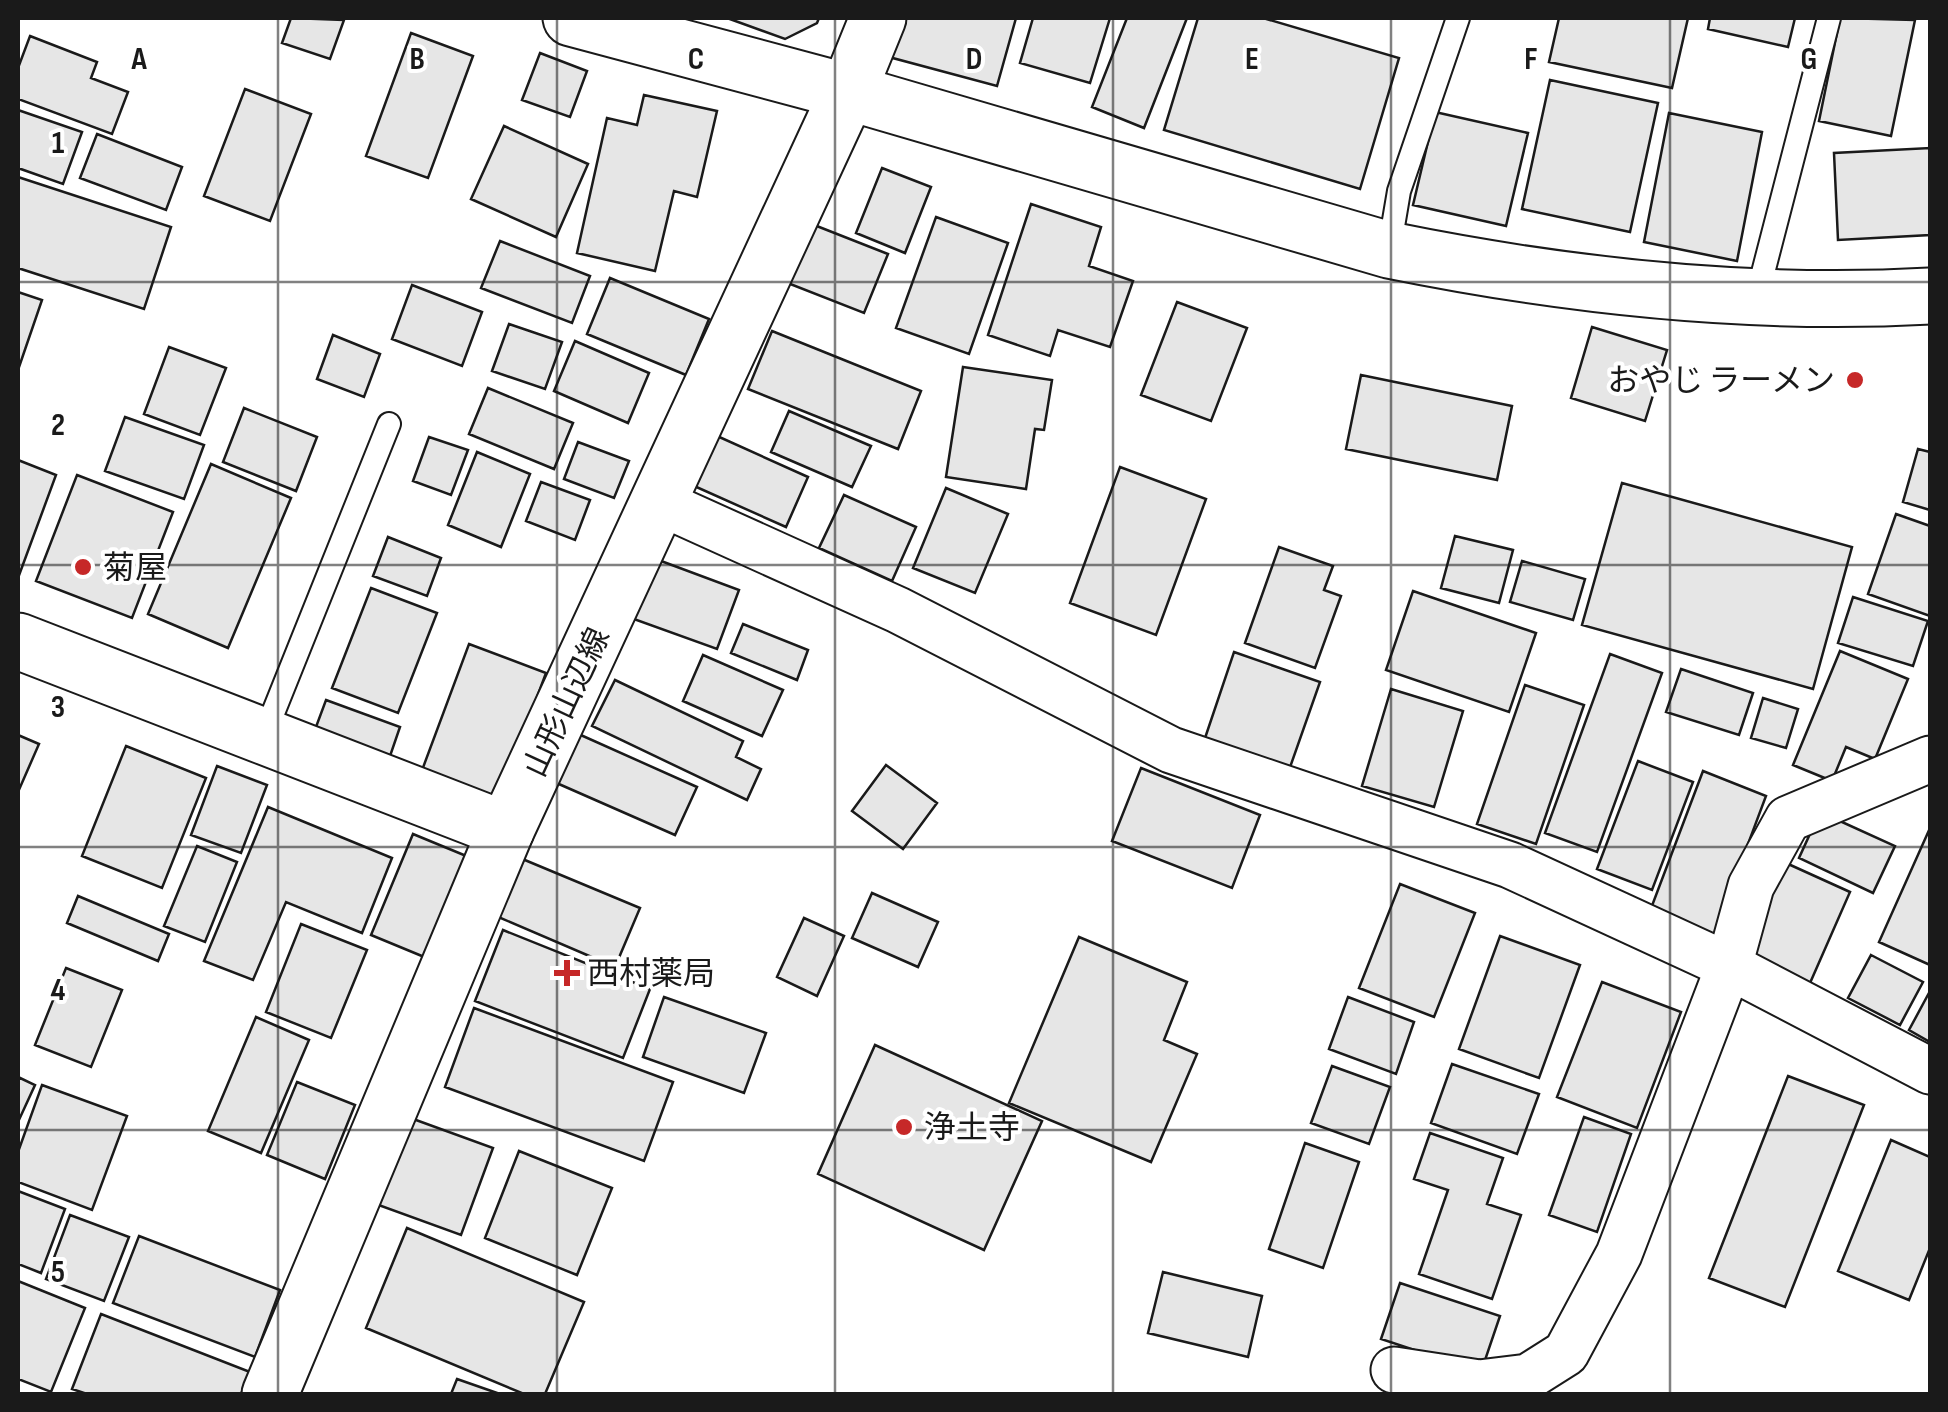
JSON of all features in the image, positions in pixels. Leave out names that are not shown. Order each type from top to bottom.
[{"type":"main road","points":[[571,18],[848,92],[1389,250],[1564,281],[1757,296],[1930,296]]},
{"type":"main road","name":"山形山辺線","points":[[270,1394],[506,830],[848,92],[878,18]]},
{"type":"main road","points":[[18,641],[506,830]]},
{"type":"street","points":[[658,502],[898,610],[1171,750],[1510,865],[1729,966],[1930,1071]]},
{"type":"street","points":[[1394,1370],[1479,1383],[1528,1377],[1566,1353],[1618,1254],[1729,966],[1752,886],[1788,819],[1930,759]]},
{"type":"lane","points":[[1389,250],[1399,191],[1458,18]]},
{"type":"lane","points":[[1757,296],[1829,18]]},
{"type":"lane","points":[[263,738],[389,424]]},
{"type":"building","points":[[291,18],[344,20],[330,59],[282,43]]},
{"type":"building","points":[[727,18],[819,18],[817,23],[785,39]]},
{"type":"building","points":[[899,18],[1016,18],[997,86],[889,57]]},
{"type":"building","points":[[1033,18],[1110,18],[1090,83],[1020,63]]},
{"type":"building","points":[[1127,18],[1187,18],[1144,128],[1092,107]]},
{"type":"building","points":[[1198,18],[1263,18],[1399,58],[1360,189],[1164,130]]},
{"type":"building","points":[[1559,18],[1688,18],[1672,88],[1549,62]]},
{"type":"building","points":[[1710,18],[1795,18],[1788,47],[1708,29]]},
{"type":"building","points":[[1840,18],[1915,20],[1891,136],[1819,121]]},
{"type":"building","points":[[411,33],[473,56],[428,178],[366,156]]},
{"type":"building","points":[[30,36],[97,62],[91,78],[128,92],[112,134],[18,99],[18,68]]},
{"type":"building","points":[[540,53],[587,71],[570,117],[522,100]]},
{"type":"building","points":[[1550,80],[1658,103],[1630,232],[1522,209]]},
{"type":"building","points":[[245,89],[311,114],[270,221],[204,196]]},
{"type":"building","points":[[644,95],[717,111],[697,197],[674,191],[655,271],[577,253],[607,118],[637,125]]},
{"type":"building","points":[[18,110],[82,132],[63,184],[18,168]]},
{"type":"building","points":[[1435,112],[1528,133],[1506,226],[1413,205]]},
{"type":"building","points":[[1669,113],[1762,132],[1737,261],[1644,242]]},
{"type":"building","points":[[504,126],[588,164],[556,237],[471,199]]},
{"type":"building","points":[[97,134],[182,167],[166,210],[80,178]]},
{"type":"building","points":[[1930,148],[1930,235],[1838,240],[1834,153]]},
{"type":"building","points":[[882,168],[931,187],[905,253],[856,233]]},
{"type":"building","points":[[18,177],[171,227],[144,309],[18,268]]},
{"type":"building","points":[[1031,204],[1101,227],[1089,266],[1133,281],[1110,347],[1058,330],[1050,356],[988,335]]},
{"type":"building","points":[[936,217],[1008,243],[969,354],[896,328]]},
{"type":"building","points":[[804,221],[888,254],[864,313],[780,280]]},
{"type":"building","points":[[500,241],[590,276],[572,323],[481,288]]},
{"type":"building","points":[[610,278],[709,319],[686,375],[587,334]]},
{"type":"building","points":[[412,285],[482,312],[462,366],[392,339]]},
{"type":"building","points":[[18,292],[42,300],[18,370]]},
{"type":"building","points":[[1177,302],[1247,328],[1211,421],[1141,395]]},
{"type":"building","points":[[509,324],[562,342],[545,389],[492,371]]},
{"type":"building","points":[[1592,327],[1667,350],[1645,421],[1571,398]]},
{"type":"building","points":[[772,331],[921,391],[898,449],[748,389]]},
{"type":"building","points":[[333,335],[380,354],[364,397],[317,379]]},
{"type":"building","points":[[575,341],[649,373],[628,423],[554,391]]},
{"type":"building","points":[[169,347],[226,368],[200,435],[144,414]]},
{"type":"building","points":[[963,367],[1052,380],[1044,430],[1035,429],[1026,489],[946,477]]},
{"type":"building","points":[[1361,375],[1512,406],[1497,480],[1346,449]]},
{"type":"building","points":[[488,388],[573,423],[554,469],[469,434]]},
{"type":"building","points":[[244,408],[317,437],[296,491],[223,462]]},
{"type":"building","points":[[789,411],[871,446],[852,487],[771,452]]},
{"type":"building","points":[[125,417],[204,445],[184,499],[105,471]]},
{"type":"building","points":[[706,431],[808,477],[786,527],[683,481]]},
{"type":"building","points":[[429,437],[468,450],[451,495],[413,481]]},
{"type":"building","points":[[578,442],[629,461],[614,498],[564,479]]},
{"type":"building","points":[[1918,449],[1930,452],[1930,510],[1903,502]]},
{"type":"building","points":[[477,452],[530,474],[501,547],[448,525]]},
{"type":"building","points":[[18,460],[56,475],[18,578]]},
{"type":"building","points":[[211,464],[291,498],[228,648],[148,614]]},
{"type":"building","points":[[1120,467],[1206,499],[1156,635],[1070,603]]},
{"type":"building","points":[[77,475],[173,512],[132,618],[36,581]]},
{"type":"building","points":[[541,482],[590,500],[575,540],[526,521]]},
{"type":"building","points":[[1622,483],[1852,547],[1813,689],[1582,625]]},
{"type":"building","points":[[946,488],[1008,514],[975,593],[913,568]]},
{"type":"building","points":[[844,495],[916,527],[892,581],[819,548]]},
{"type":"building","points":[[1896,514],[1930,526],[1930,616],[1868,594]]},
{"type":"building","points":[[1455,536],[1513,550],[1499,603],[1441,588]]},
{"type":"building","points":[[388,537],[441,558],[427,596],[373,576]]},
{"type":"building","points":[[1279,547],[1333,566],[1324,590],[1341,596],[1315,668],[1245,643]]},
{"type":"building","points":[[653,558],[739,590],[717,649],[631,618]]},
{"type":"building","points":[[1522,561],[1585,579],[1573,620],[1510,602]]},
{"type":"building","points":[[371,588],[437,613],[398,713],[332,688]]},
{"type":"building","points":[[1413,591],[1536,633],[1509,712],[1386,670]]},
{"type":"building","points":[[1853,597],[1928,621],[1913,666],[1838,643]]},
{"type":"building","points":[[743,624],[808,650],[797,680],[731,653]]},
{"type":"building","points":[[469,644],[546,673],[498,802],[421,773]]},
{"type":"building","points":[[1840,651],[1908,679],[1875,759],[1846,747],[1832,781],[1793,765]]},
{"type":"building","points":[[1234,652],[1320,682],[1288,773],[1203,744]]},
{"type":"building","points":[[1610,654],[1662,673],[1597,852],[1545,833]]},
{"type":"building","points":[[703,655],[783,690],[762,736],[683,701]]},
{"type":"building","points":[[1681,669],[1753,693],[1739,735],[1666,712]]},
{"type":"building","points":[[615,680],[743,741],[736,757],[761,769],[747,800],[592,726]]},
{"type":"building","points":[[1525,685],[1584,705],[1536,844],[1477,824]]},
{"type":"building","points":[[1391,689],[1463,711],[1434,807],[1362,786]]},
{"type":"building","points":[[1763,698],[1798,709],[1786,748],[1751,738]]},
{"type":"building","points":[[326,700],[400,727],[388,762],[313,735]]},
{"type":"building","points":[[574,732],[697,787],[675,835],[552,781]]},
{"type":"building","points":[[18,735],[39,744],[18,792]]},
{"type":"building","points":[[126,746],[206,778],[162,888],[82,856]]},
{"type":"building","points":[[1638,761],[1693,782],[1652,890],[1597,869]]},
{"type":"building","points":[[886,765],[937,803],[903,849],[852,811]]},
{"type":"building","points":[[217,766],[267,785],[241,853],[191,835]]},
{"type":"building","points":[[1141,768],[1260,815],[1232,888],[1112,841]]},
{"type":"building","points":[[1703,771],[1766,796],[1714,935],[1650,911]]},
{"type":"building","points":[[268,807],[392,858],[362,933],[286,902],[253,980],[204,961]]},
{"type":"building","points":[[1820,812],[1895,846],[1873,893],[1799,858]]},
{"type":"building","points":[[1930,828],[1930,965],[1879,942]]},
{"type":"building","points":[[413,834],[476,860],[434,961],[371,935]]},
{"type":"building","points":[[197,846],[237,862],[205,942],[164,926]]},
{"type":"building","points":[[520,858],[640,908],[615,967],[496,916]]},
{"type":"building","points":[[1786,863],[1850,892],[1810,983],[1746,954]]},
{"type":"building","points":[[1400,884],[1475,913],[1434,1017],[1359,988]]},
{"type":"building","points":[[872,893],[938,922],[918,967],[852,938]]},
{"type":"building","points":[[78,896],[169,934],[158,961],[67,923]]},
{"type":"building","points":[[804,918],[844,936],[817,996],[777,977]]},
{"type":"building","points":[[301,924],[367,950],[331,1038],[266,1012]]},
{"type":"building","points":[[503,930],[650,989],[623,1058],[475,1001]]},
{"type":"building","points":[[1500,936],[1580,965],[1539,1078],[1459,1049]]},
{"type":"building","points":[[1079,937],[1187,982],[1164,1040],[1197,1054],[1151,1162],[1009,1103]]},
{"type":"building","points":[[1871,955],[1923,982],[1900,1025],[1848,998]]},
{"type":"building","points":[[66,968],[122,990],[91,1067],[35,1045]]},
{"type":"building","points":[[1602,982],[1681,1012],[1637,1128],[1557,1097]]},
{"type":"building","points":[[1930,991],[1930,1042],[1909,1030]]},
{"type":"building","points":[[664,997],[766,1033],[744,1093],[643,1057]]},
{"type":"building","points":[[1348,997],[1414,1022],[1396,1074],[1329,1049]]},
{"type":"building","points":[[474,1008],[673,1082],[644,1161],[445,1087]]},
{"type":"building","points":[[256,1017],[309,1040],[261,1153],[208,1131]]},
{"type":"building","points":[[875,1045],[1042,1121],[984,1250],[818,1174]]},
{"type":"building","points":[[1452,1064],[1539,1094],[1517,1154],[1431,1123]]},
{"type":"building","points":[[1332,1066],[1390,1087],[1369,1144],[1311,1123]]},
{"type":"building","points":[[1788,1076],[1864,1105],[1785,1307],[1709,1278]]},
{"type":"building","points":[[18,1077],[35,1085],[18,1122]]},
{"type":"building","points":[[297,1082],[355,1105],[325,1179],[267,1155]]},
{"type":"building","points":[[42,1085],[127,1116],[92,1210],[18,1182],[18,1152]]},
{"type":"building","points":[[405,1116],[493,1148],[461,1235],[373,1203]]},
{"type":"building","points":[[1584,1117],[1631,1134],[1597,1232],[1549,1215]]},
{"type":"building","points":[[1430,1133],[1503,1158],[1487,1204],[1521,1215],[1492,1299],[1419,1274],[1448,1190],[1414,1179]]},
{"type":"building","points":[[1891,1140],[1930,1157],[1930,1248],[1909,1300],[1838,1271]]},
{"type":"building","points":[[1305,1143],[1359,1162],[1323,1268],[1269,1249]]},
{"type":"building","points":[[519,1151],[612,1188],[577,1275],[485,1238]]},
{"type":"building","points":[[18,1191],[65,1209],[41,1273],[18,1264]]},
{"type":"building","points":[[70,1215],[129,1237],[104,1301],[46,1279]]},
{"type":"building","points":[[407,1228],[584,1302],[545,1394],[524,1394],[366,1328]]},
{"type":"building","points":[[139,1236],[280,1290],[255,1357],[113,1303]]},
{"type":"building","points":[[1163,1272],[1262,1296],[1248,1357],[1148,1333]]},
{"type":"building","points":[[18,1281],[85,1308],[51,1392],[18,1379]]},
{"type":"building","points":[[1400,1283],[1500,1316],[1481,1372],[1381,1339]]},
{"type":"building","points":[[101,1314],[250,1372],[241,1394],[87,1394],[72,1389]]},
{"type":"building","points":[[457,1379],[500,1394],[451,1394]]},
{"type":"place","name":"おやじ ラーメン","points":[[1855,380]]},
{"type":"place","name":"菊屋","points":[[83,567]]},
{"type":"place","name":"西村薬局","points":[[567,973]]},
{"type":"place","name":"浄土寺","points":[[904,1127]]}]
